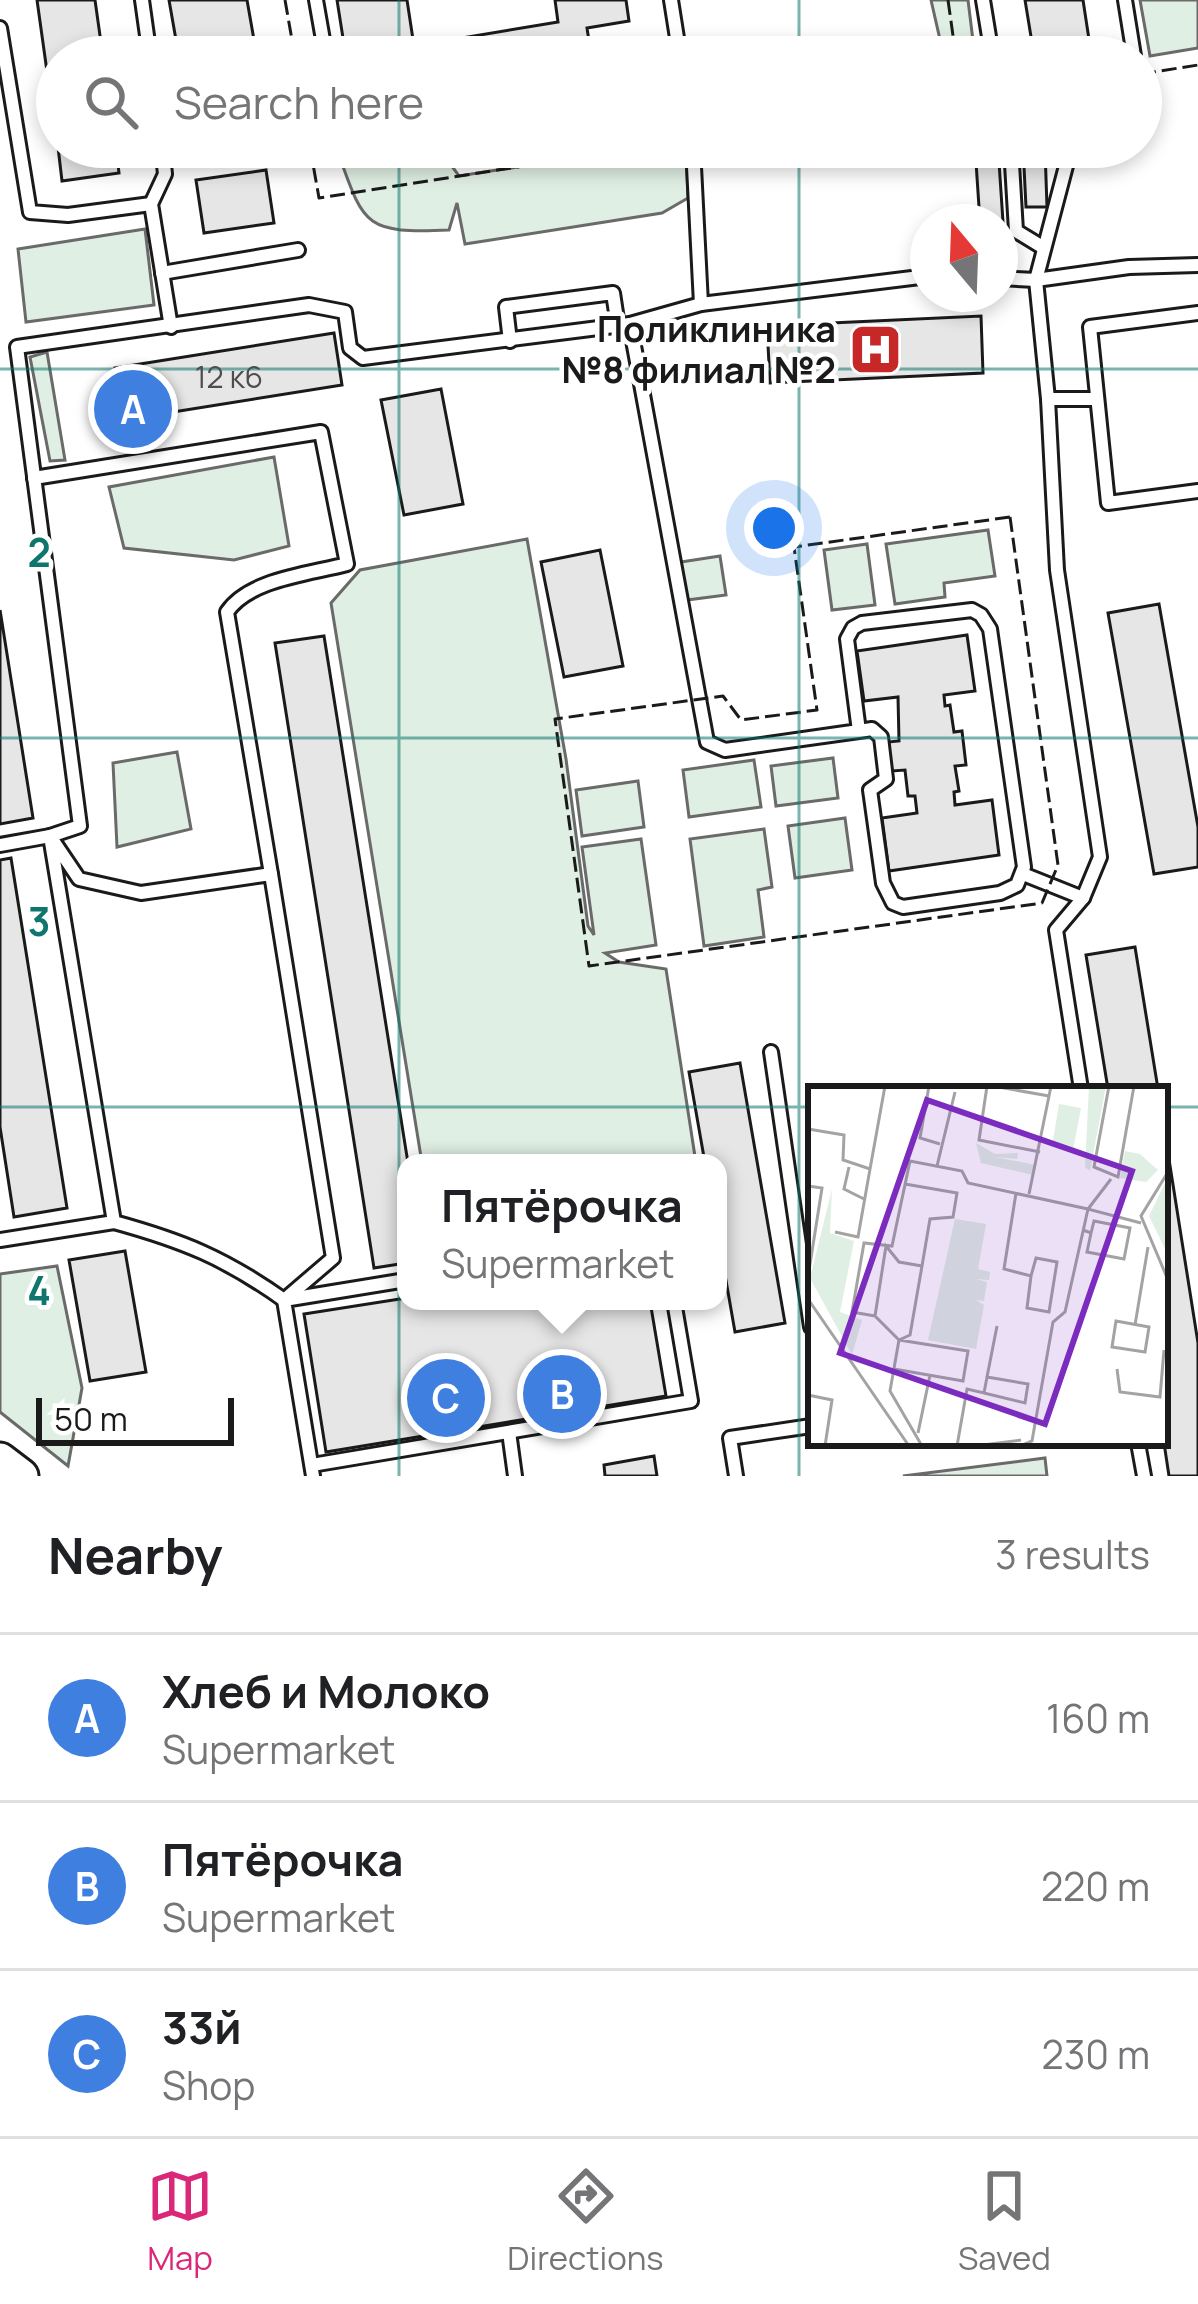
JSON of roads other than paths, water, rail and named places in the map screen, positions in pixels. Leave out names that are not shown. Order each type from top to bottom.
[{"type":"main road","points":[[0,1460],[21,1476]]},
{"type":"lane","points":[[142,0],[146,36]]},
{"type":"lane","points":[[316,0],[322,36]]},
{"type":"lane","points":[[671,0],[677,36]]},
{"type":"lane","points":[[983,0],[989,36]]},
{"type":"lane","points":[[1125,0],[1131,36]]},
{"type":"lane","points":[[0,28],[30,212],[68,215],[151,204]]},
{"type":"lane","points":[[164,168],[151,204],[171,327]]},
{"type":"lane","points":[[694,168],[701,304]]},
{"type":"lane","points":[[1012,168],[1016,231],[1044,248]]},
{"type":"lane","points":[[1065,168],[1036,280],[1057,570],[1100,857],[1084,898],[1056,930],[1082,1086]]},
{"type":"lane","points":[[162,273],[298,250]]},
{"type":"lane","points":[[1018,279],[1198,265]]},
{"type":"lane","points":[[0,845],[80,826],[17,346],[309,304],[345,312],[350,348],[363,358],[624,325],[701,304],[910,278]]},
{"type":"lane","points":[[510,341],[506,307],[613,293],[624,325],[706,742],[725,750],[859,731],[872,729],[881,737],[886,779],[870,790],[883,884],[893,903],[903,907],[1000,893],[1017,885],[1023,874],[990,629],[981,615],[965,609],[853,628],[847,639],[859,731]]},
{"type":"lane","points":[[1198,313],[1090,327],[1108,503],[1198,490]]},
{"type":"lane","points":[[1048,399],[1096,399]]},
{"type":"lane","points":[[34,478],[321,432],[347,564],[250,591],[227,612],[333,1258],[284,1300]]},
{"type":"lane","points":[[50,836],[79,879],[141,893],[271,874]]},
{"type":"lane","points":[[50,836],[114,1222]]},
{"type":"lane","points":[[1023,874],[1084,898]]},
{"type":"lane","points":[[771,1052],[808,1306]]},
{"type":"lane","points":[[0,1240],[114,1222],[187,1242],[245,1272],[284,1300],[313,1470],[691,1401],[676,1310]]},
{"type":"lane","points":[[284,1300],[397,1281]]},
{"type":"lane","points":[[736,1476],[730,1438],[808,1426]]},
{"type":"lane","points":[[509,1432],[515,1476]]},
{"type":"lane","points":[[1139,1446],[1144,1476]]},
{"type":"place","name":"Поликлиника №8 филиал №2","points":[[875,349]]},
{"type":"place","name":"Хлеб и Молоко","points":[[133,409]]},
{"type":"place","name":"Пятёрочка","points":[[562,1394]]},
{"type":"place","name":"33й","points":[[446,1398]]}]
